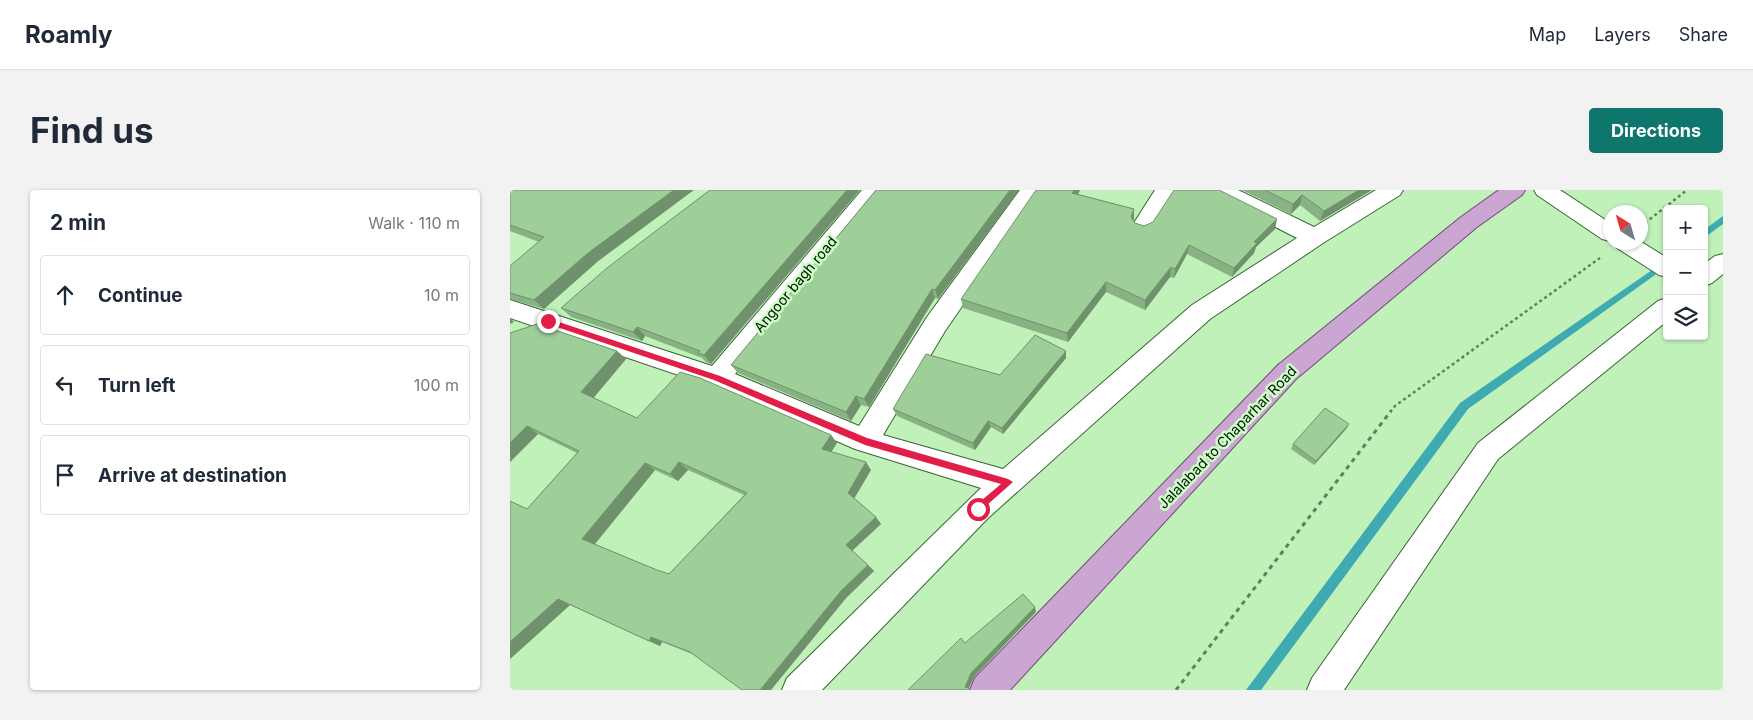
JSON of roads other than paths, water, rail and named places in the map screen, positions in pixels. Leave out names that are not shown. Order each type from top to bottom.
[{"type":"main road","name":"Jalalabad to Chaparhar Road","points":[[987,690],[1287,372],[1470,222],[1514,190]]},
{"type":"street","name":"Angoor bagh road","points":[[717,378],[874,190]]},
{"type":"street","points":[[865,441],[936,324],[1031,190]]},
{"type":"street","points":[[1143,226],[1166,190]]},
{"type":"street","points":[[1220,190],[1315,237]]},
{"type":"street","points":[[799,690],[978,509],[1201,312],[1315,237],[1392,190]]},
{"type":"street","points":[[1545,190],[1603,228]]},
{"type":"street","points":[[1637,250],[1663,266]]},
{"type":"street","points":[[1708,274],[1723,262]]},
{"type":"street","points":[[510,335],[548,321],[570,302]]},
{"type":"street","points":[[510,309],[717,378],[865,441],[1008,482]]},
{"type":"street","points":[[1324,690],[1488,451],[1663,310]]},
{"type":"waterway","points":[[1708,232],[1723,219]]},
{"type":"waterway","points":[[1253,690],[1464,406],[1652,273]]}]
